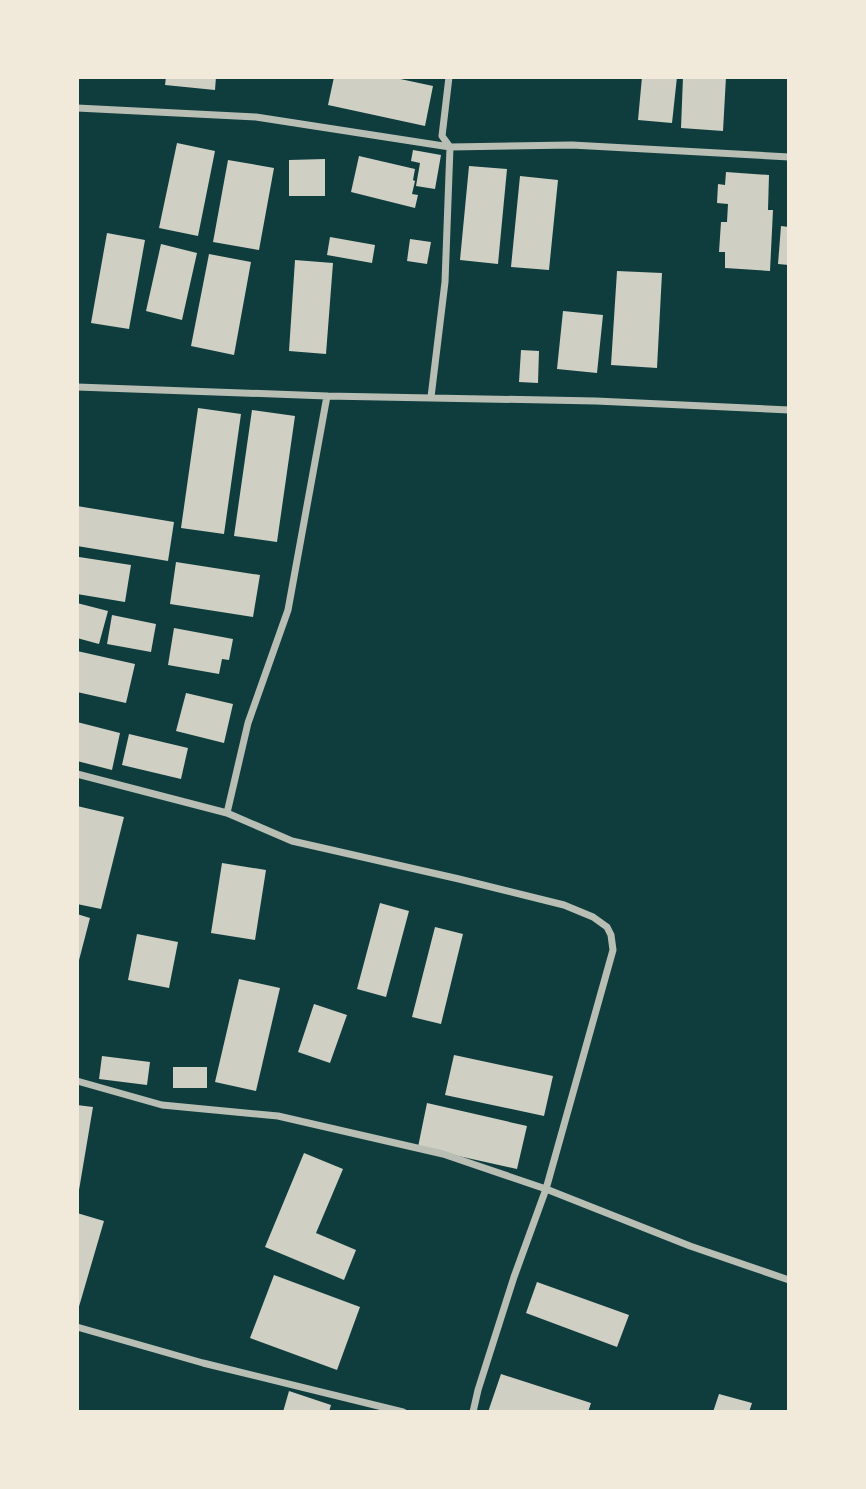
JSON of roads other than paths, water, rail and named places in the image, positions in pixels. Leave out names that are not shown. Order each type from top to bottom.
[{"type":"street","points":[[431,397],[445,282],[450,146],[442,136],[449,77]]},
{"type":"street","points":[[77,108],[256,117],[450,146],[572,145],[789,157]]},
{"type":"street","points":[[77,387],[327,396],[596,401],[789,410]]},
{"type":"street","points":[[227,813],[248,723],[288,610],[327,396]]},
{"type":"street","points":[[77,774],[227,813],[292,841],[564,905],[593,917],[607,927],[613,950],[546,1189],[514,1277],[473,1412]]},
{"type":"street","points":[[77,1081],[162,1105],[278,1116],[430,1151],[546,1189],[690,1247],[789,1280]]},
{"type":"street","points":[[77,1327],[203,1363],[402,1412]]}]
